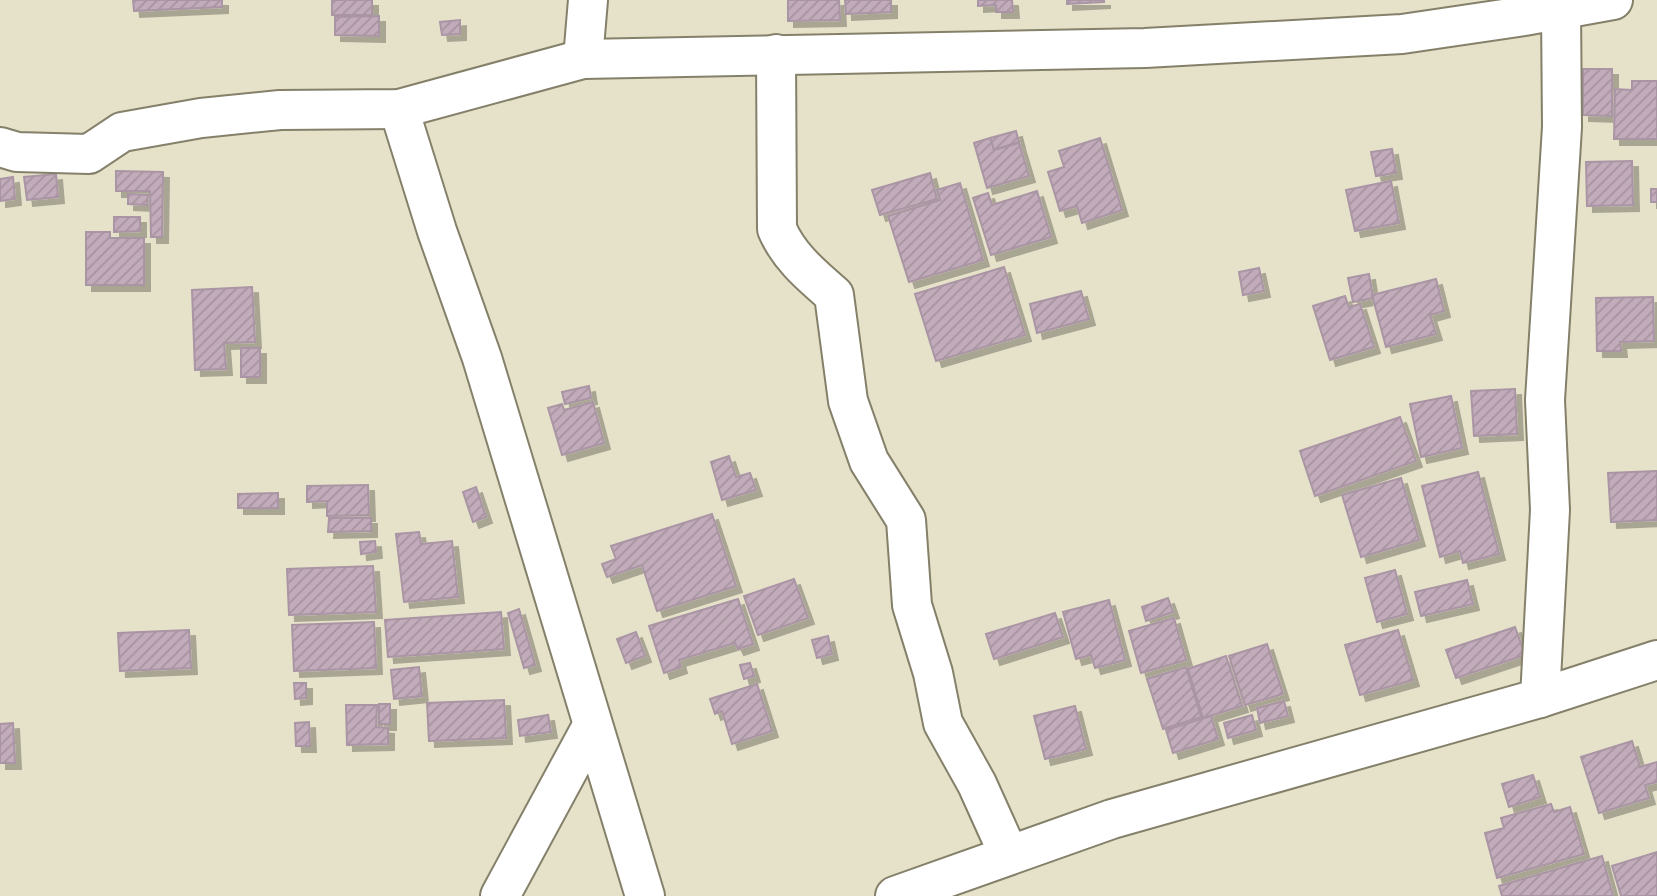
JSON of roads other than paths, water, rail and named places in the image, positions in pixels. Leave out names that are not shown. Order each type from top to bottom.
[{"type":"street","points":[[583,59],[588,0]]},
{"type":"street","points":[[0,146],[17,152],[89,154],[122,132],[201,118],[280,110],[399,109],[583,59],[1145,48],[1402,34],[1524,8],[1561,9],[1613,0]]},
{"type":"street","points":[[1541,698],[1550,510],[1545,401],[1562,127],[1561,9]]},
{"type":"street","points":[[776,54],[777,229],[796,261],[834,295],[848,401],[869,461],[906,520],[912,605],[933,673],[943,723],[977,784],[1009,855]]},
{"type":"street","points":[[399,109],[437,230],[482,358],[645,896]]},
{"type":"street","points":[[895,896],[1112,819],[1541,698],[1657,660]]},
{"type":"street","points":[[500,896],[592,726]]}]
